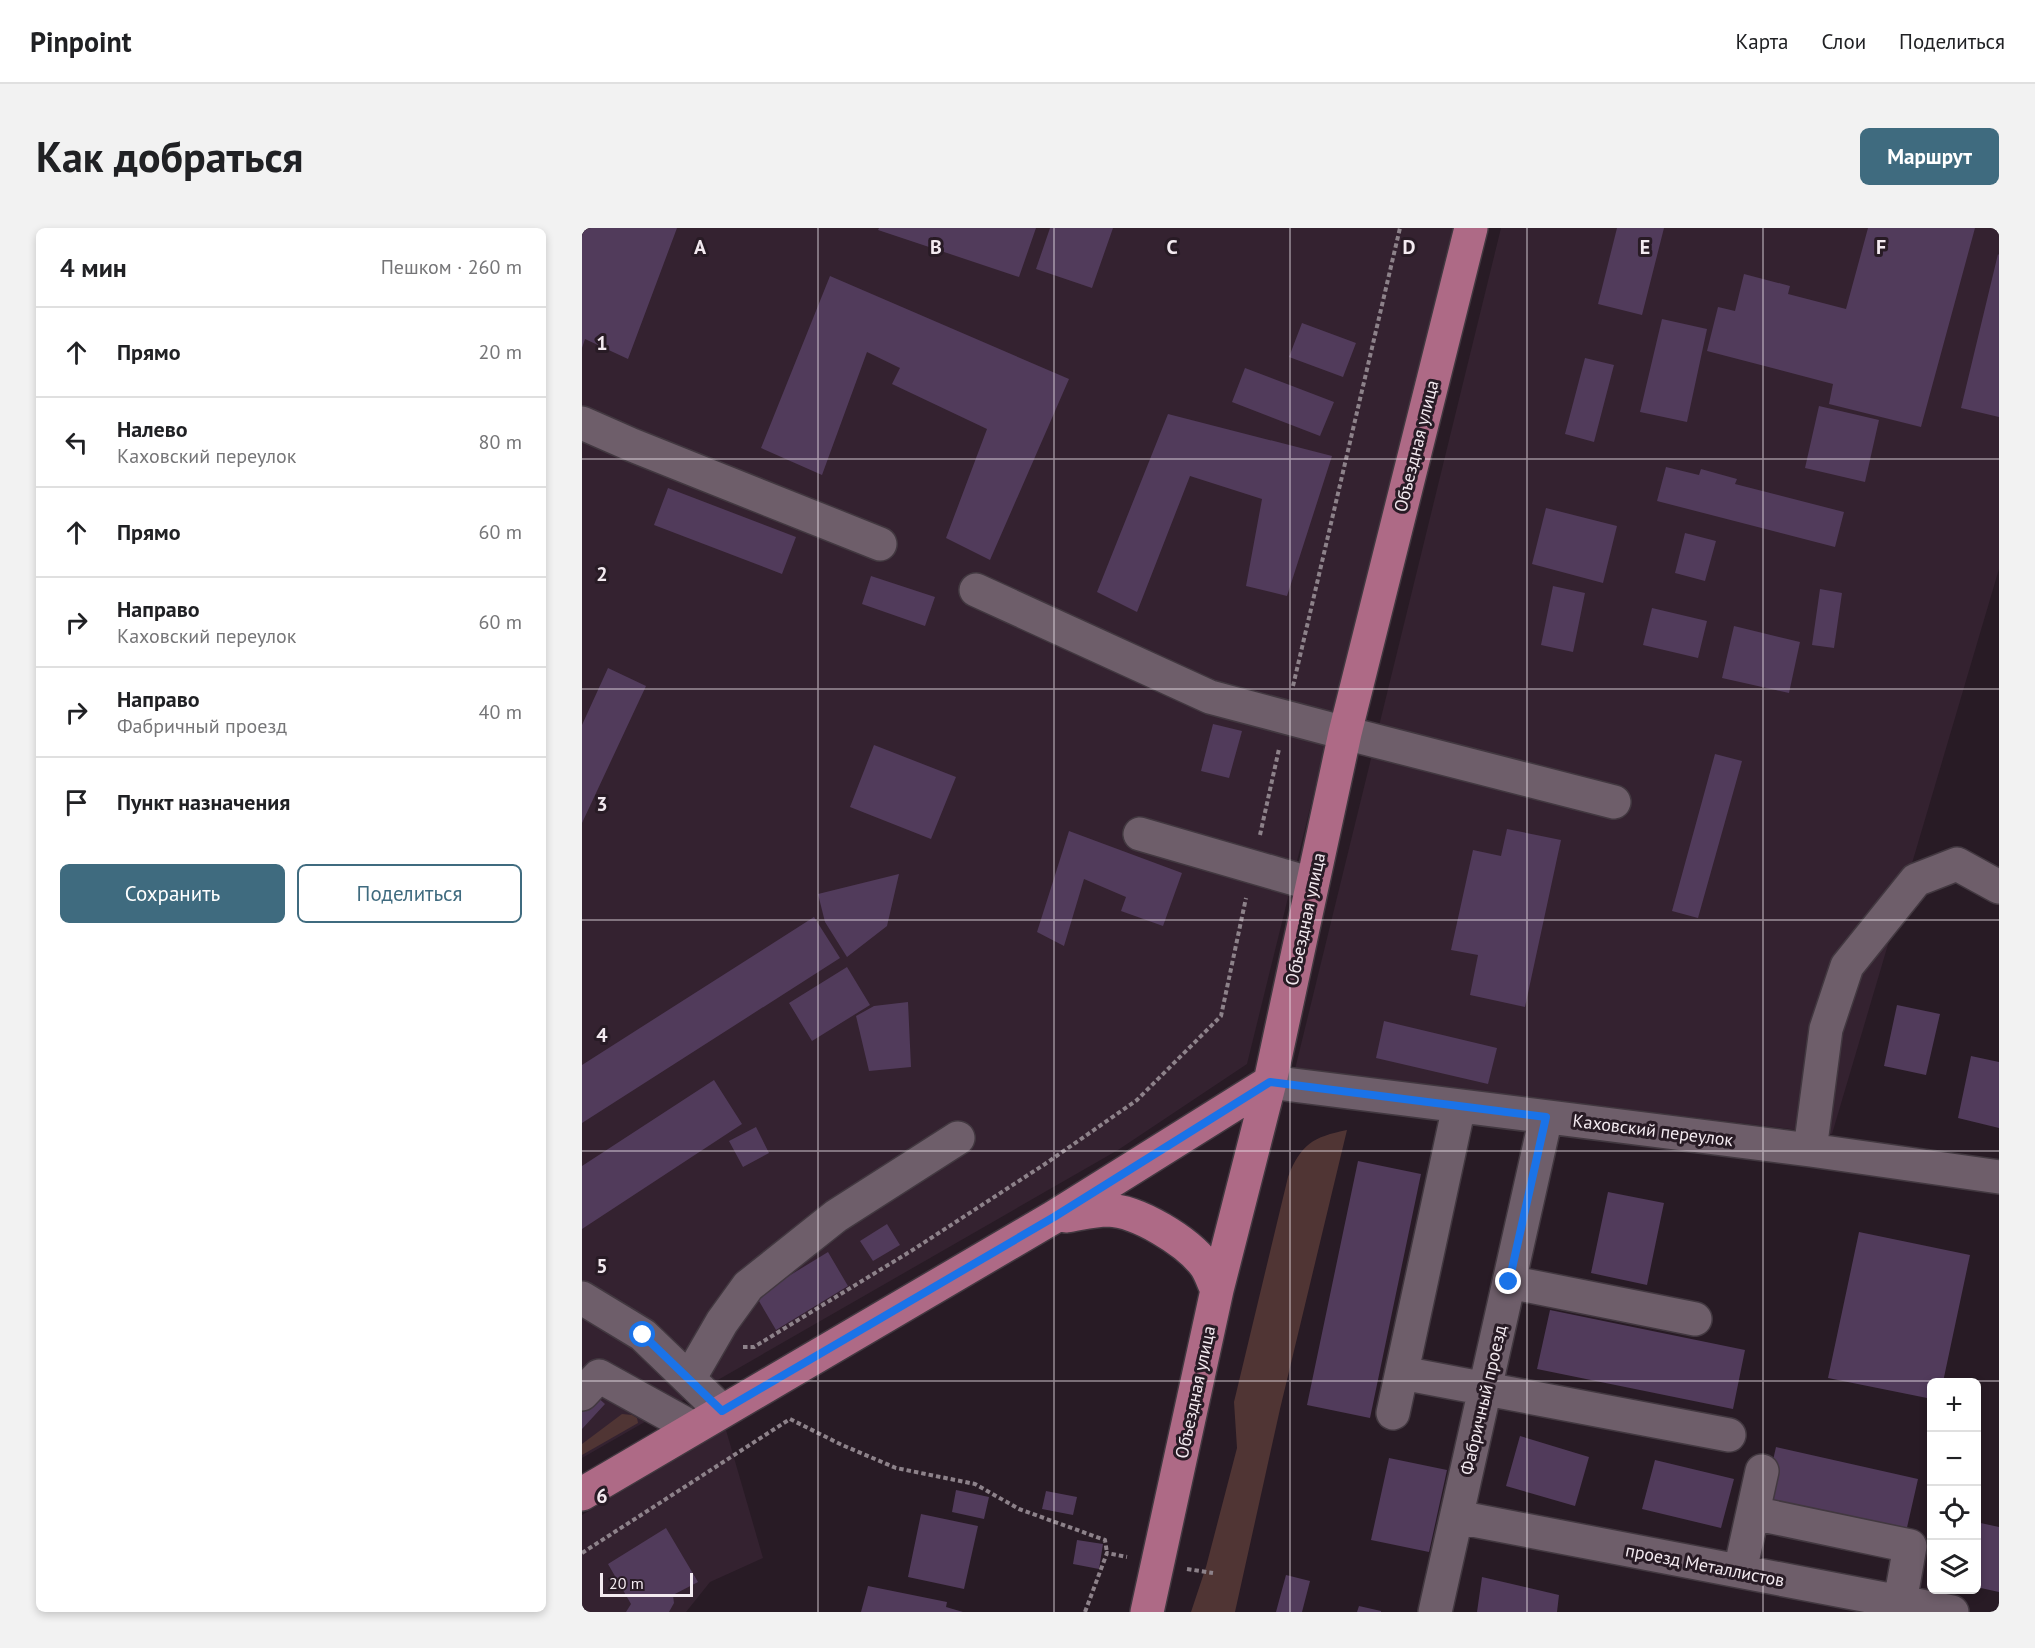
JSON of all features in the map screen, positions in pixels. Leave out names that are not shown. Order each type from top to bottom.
[{"type":"main road","name":"Объездная улица","points":[[1148,1612],[1217,1290],[1270,1082],[1345,734],[1471,228]]},
{"type":"main road","points":[[582,1494],[1054,1217],[1270,1082]]},
{"type":"main road","points":[[1054,1217],[1109,1210],[1132,1216],[1163,1230],[1190,1248],[1206,1266],[1217,1290]]},
{"type":"street","points":[[582,423],[880,544]]},
{"type":"street","points":[[976,590],[1210,697],[1345,734],[1614,802]]},
{"type":"street","points":[[1140,834],[1312,884]]},
{"type":"street","points":[[1810,1150],[1826,1029],[1847,966],[1916,880],[1956,864],[1999,886]]},
{"type":"street","name":"Каховский переулок","points":[[1270,1082],[1810,1150],[1999,1177]]},
{"type":"street","points":[[1393,1413],[1459,1106]]},
{"type":"street","name":"Фабричный проезд","points":[[1435,1612],[1546,1117]]},
{"type":"street","points":[[688,1379],[722,1322],[748,1286],[837,1216],[958,1138]]},
{"type":"street","points":[[1509,1282],[1695,1319]]},
{"type":"street","points":[[582,1298],[643,1335],[722,1411]]},
{"type":"street","points":[[1402,1373],[1729,1435]]},
{"type":"street","points":[[582,1394],[599,1376],[693,1428]]},
{"type":"street","points":[[1740,1571],[1762,1471]]},
{"type":"street","points":[[1753,1513],[1910,1546],[1900,1602]]},
{"type":"street","name":"проезд Металлистов","points":[[1457,1517],[1952,1612]]},
{"type":"path","points":[[582,1553],[790,1419],[896,1468],[975,1484],[1019,1509],[1105,1540],[1107,1553]]},
{"type":"shaded area","points":[[582,228],[1453,228],[1247,1064],[1118,1150],[582,1458]]},
{"type":"shaded area","points":[[1501,228],[1999,228],[1999,569],[1832,1134],[1295,1069]]},
{"type":"shaded area","points":[[1347,1130],[1280,1409],[1235,1612],[1191,1612],[1206,1567],[1237,1448],[1234,1402],[1288,1177],[1303,1149],[1317,1139]]},
{"type":"shaded area","points":[[622,1414],[632,1415],[637,1418],[638,1423],[582,1455],[582,1444]]},
{"type":"shaded area","points":[[726,1430],[763,1558],[710,1582],[686,1612],[582,1612],[582,1515]]},
{"type":"building","points":[[582,228],[677,228],[628,359],[585,339],[582,348]]},
{"type":"building","points":[[879,228],[1036,228],[1019,277],[878,230]]},
{"type":"building","points":[[1050,228],[1113,228],[1092,288],[1036,269]]},
{"type":"building","points":[[1617,228],[1664,228],[1642,315],[1598,304]]},
{"type":"building","points":[[1868,228],[1975,228],[1921,427],[1829,404],[1833,384],[1707,351],[1718,307],[1735,311],[1744,274],[1790,286],[1788,294],[1846,309]]},
{"type":"building","points":[[1999,255],[1999,417],[1961,408]]},
{"type":"building","points":[[830,276],[1069,379],[990,560],[946,538],[987,429],[892,384],[900,368],[867,352],[822,475],[761,448]]},
{"type":"building","points":[[1662,319],[1707,329],[1687,422],[1640,412]]},
{"type":"building","points":[[1302,323],[1356,343],[1343,377],[1289,357]]},
{"type":"building","points":[[1585,358],[1614,365],[1594,442],[1565,434]]},
{"type":"building","points":[[1245,368],[1334,402],[1320,436],[1232,402]]},
{"type":"building","points":[[1819,406],[1879,420],[1865,482],[1805,468]]},
{"type":"building","points":[[1168,414],[1332,456],[1287,596],[1246,586],[1262,499],[1190,476],[1137,612],[1097,592]]},
{"type":"building","points":[[1666,467],[1699,475],[1701,469],[1737,479],[1735,484],[1844,512],[1835,547],[1657,501]]},
{"type":"building","points":[[668,488],[796,537],[782,574],[654,525]]},
{"type":"building","points":[[1546,508],[1617,526],[1603,583],[1532,564]]},
{"type":"building","points":[[1685,533],[1716,541],[1705,581],[1675,573]]},
{"type":"building","points":[[871,576],[935,597],[925,626],[862,604]]},
{"type":"building","points":[[1553,586],[1585,593],[1573,652],[1541,645]]},
{"type":"building","points":[[1820,589],[1842,593],[1834,648],[1812,645]]},
{"type":"building","points":[[1652,608],[1707,621],[1698,658],[1643,645]]},
{"type":"building","points":[[1734,626],[1800,642],[1789,693],[1722,678]]},
{"type":"building","points":[[608,668],[646,686],[582,823],[582,725]]},
{"type":"building","points":[[1213,724],[1242,731],[1229,778],[1201,771]]},
{"type":"building","points":[[874,745],[956,777],[931,839],[850,807]]},
{"type":"building","points":[[1715,754],[1742,761],[1698,918],[1672,911]]},
{"type":"building","points":[[1507,829],[1561,840],[1525,1007],[1470,995],[1478,955],[1451,950],[1473,850],[1501,856]]},
{"type":"building","points":[[1069,831],[1182,873],[1163,926],[1121,911],[1126,897],[1084,879],[1064,946],[1037,932]]},
{"type":"building","points":[[899,874],[887,926],[847,957],[825,922],[818,894]]},
{"type":"building","points":[[814,917],[840,958],[582,1123],[582,1065]]},
{"type":"building","points":[[847,967],[870,1005],[812,1041],[789,1003]]},
{"type":"building","points":[[908,1002],[911,1067],[869,1071],[856,1016],[874,1006]]},
{"type":"building","points":[[1897,1005],[1940,1014],[1926,1075],[1884,1066]]},
{"type":"building","points":[[1384,1021],[1497,1048],[1488,1084],[1376,1058]]},
{"type":"building","points":[[1971,1056],[1999,1062],[1999,1128],[1958,1118]]},
{"type":"building","points":[[714,1080],[742,1124],[582,1229],[582,1166]]},
{"type":"building","points":[[756,1127],[769,1153],[743,1167],[729,1141]]},
{"type":"building","points":[[1358,1161],[1421,1174],[1370,1418],[1307,1405]]},
{"type":"building","points":[[1608,1192],[1664,1203],[1647,1285],[1591,1273]]},
{"type":"building","points":[[887,1224],[900,1245],[873,1261],[860,1241]]},
{"type":"building","points":[[1859,1232],[1970,1255],[1944,1378],[1927,1378],[1927,1398],[1828,1378]]},
{"type":"building","points":[[828,1252],[848,1286],[776,1330],[756,1296]]},
{"type":"building","points":[[1550,1310],[1745,1350],[1733,1409],[1537,1369]]},
{"type":"building","points":[[582,1383],[605,1404],[582,1429]]},
{"type":"building","points":[[1520,1436],[1589,1457],[1575,1506],[1506,1486]]},
{"type":"building","points":[[1776,1447],[1918,1479],[1906,1532],[1764,1500]]},
{"type":"building","points":[[1389,1458],[1447,1470],[1429,1552],[1371,1540]]},
{"type":"building","points":[[1655,1460],[1734,1479],[1721,1528],[1642,1509]]},
{"type":"building","points":[[956,1490],[989,1497],[984,1519],[952,1512]]},
{"type":"building","points":[[1046,1491],[1077,1497],[1073,1515],[1042,1509]]},
{"type":"building","points":[[921,1514],[978,1526],[964,1589],[908,1577]]},
{"type":"building","points":[[1981,1523],[1999,1527],[1999,1592],[1981,1588]]},
{"type":"building","points":[[666,1528],[698,1582],[673,1595],[674,1603],[669,1612],[626,1612],[631,1604],[608,1564]]},
{"type":"building","points":[[1077,1540],[1103,1544],[1099,1569],[1073,1564]]},
{"type":"building","points":[[1286,1575],[1310,1581],[1302,1612],[1276,1612]]},
{"type":"building","points":[[1482,1577],[1559,1595],[1557,1612],[1477,1612]]},
{"type":"building","points":[[868,1586],[947,1602],[946,1607],[963,1612],[861,1612]]},
{"type":"building","points":[[1359,1606],[1381,1611],[1381,1612],[1357,1612]]},
{"type":"route","points":[[643,1335],[722,1411],[1054,1217],[1270,1082],[1546,1117],[1509,1282]]}]
